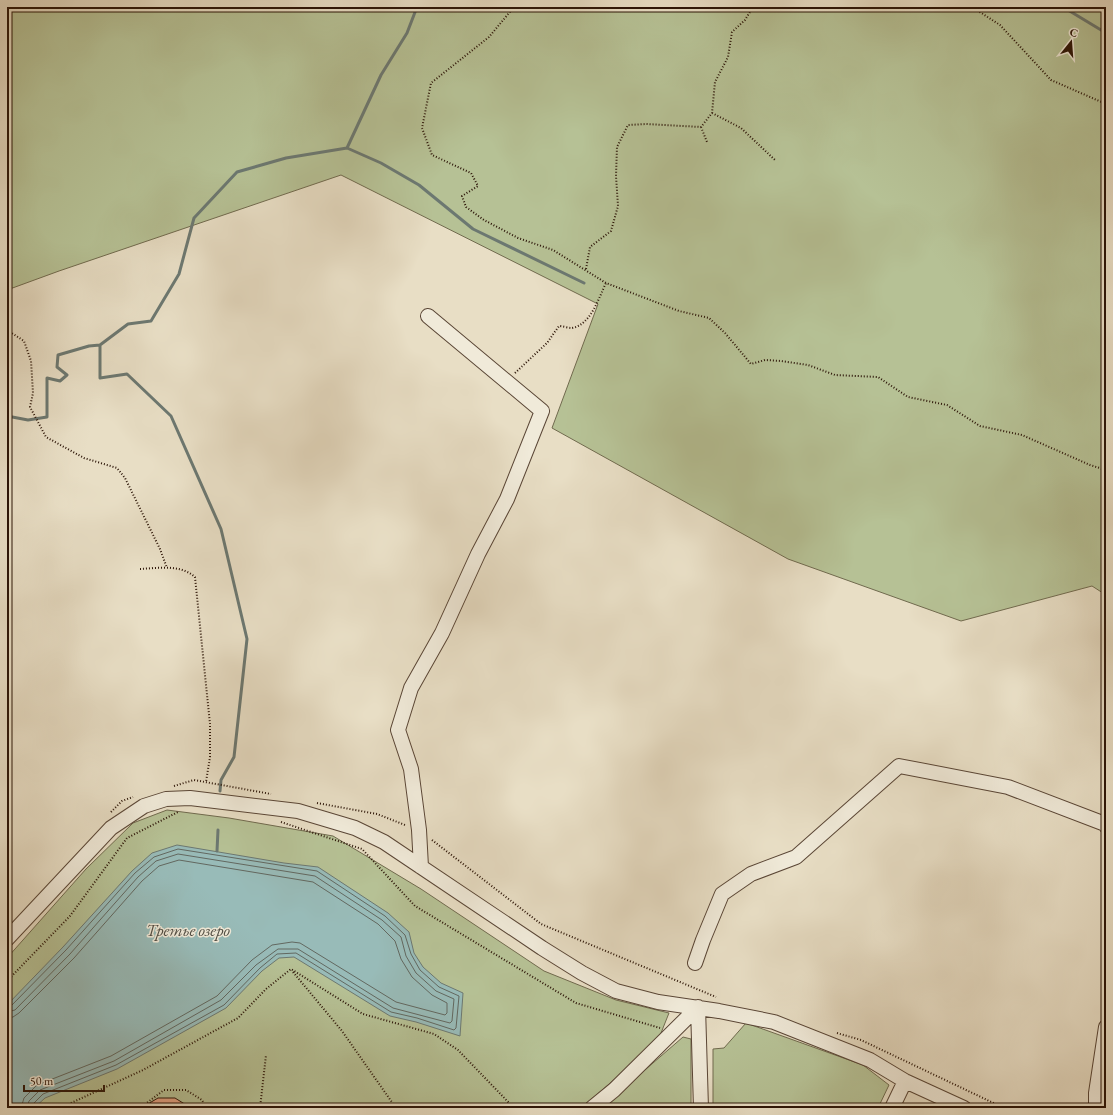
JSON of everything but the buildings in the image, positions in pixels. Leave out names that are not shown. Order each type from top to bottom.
[{"type":"street","points":[[421,867],[419,830],[411,769],[398,730],[411,688],[442,633],[478,554],[506,499],[542,411],[428,316]]},
{"type":"street","points":[[695,964],[722,894],[751,874],[796,857],[898,766],[1008,787],[1106,826]]},
{"type":"street","points":[[7,939],[111,828],[144,806],[166,799],[190,798],[298,811],[324,817],[356,828],[384,842],[542,948],[582,973],[616,991],[658,1002],[698,1007],[774,1022],[870,1060],[905,1081],[964,1108]]},
{"type":"street","points":[[592,1108],[614,1090],[698,1007]]},
{"type":"street","points":[[698,1007],[701,1108]]},
{"type":"street","points":[[1096,1108],[1096,1093],[1106,1027]]},
{"type":"street","points":[[892,1108],[905,1081]]},
{"type":"path","points":[[514,7],[489,37],[431,83],[422,128],[432,155],[471,173],[478,186],[462,196],[466,207],[484,220],[518,238],[553,250],[586,269],[606,283],[680,311],[708,318],[725,333],[751,364],[765,360],[781,361],[808,365],[835,375],[878,377],[908,397],[947,404],[980,426],[1022,435],[1090,465],[1106,470]]},
{"type":"path","points":[[701,127],[712,113],[715,82],[728,58],[732,32],[745,20],[753,7]]},
{"type":"path","points":[[972,7],[1000,25],[1051,80],[1106,104]]},
{"type":"path","points":[[712,113],[741,128],[775,160]]},
{"type":"path","points":[[586,269],[590,247],[611,231],[618,206],[616,176],[617,147],[628,125],[646,124],[701,127]]},
{"type":"path","points":[[701,127],[707,142]]},
{"type":"path","points":[[506,380],[548,343],[559,326],[572,328],[585,321],[593,310],[606,283]]},
{"type":"path","points":[[7,330],[24,341],[31,360],[33,393],[30,407],[46,437],[65,449],[84,458],[117,468],[125,478],[160,549],[167,568]]},
{"type":"path","points":[[140,568],[175,568],[188,571],[195,577],[210,724],[210,757],[206,782]]},
{"type":"path","points":[[211,783],[232,787]]},
{"type":"path","points":[[7,981],[70,916],[127,838],[184,808]]},
{"type":"path","points":[[280,822],[362,849],[415,906],[576,1003],[674,1032]]},
{"type":"path","points":[[60,1108],[143,1070],[238,1018],[266,989],[290,969]]},
{"type":"path","points":[[290,969],[342,1031],[396,1108]]},
{"type":"path","points":[[290,969],[363,1014],[434,1034],[458,1050],[514,1108]]},
{"type":"path","points":[[260,1108],[266,1055]]},
{"type":"path","points":[[140,1108],[164,1090],[186,1090],[202,1100],[206,1108]]},
{"type":"green space","points":[[7,7],[1106,7],[1106,595],[1092,586],[961,621],[788,559],[552,428],[598,304],[341,175],[7,290]]},
{"type":"green space","points":[[167,810],[229,818],[333,836],[421,889],[544,971],[616,1000],[669,1013],[657,1043],[581,1108],[7,1108],[7,958],[86,869],[133,823]]},
{"type":"green space","points":[[746,1023],[863,1065],[889,1085],[878,1108],[713,1108],[713,1049],[724,1048]]},
{"type":"green space","points":[[683,1037],[691,1039],[691,1108],[601,1108]]},
{"type":"water","name":"Третье озеро","points":[[177,845],[284,863],[318,867],[388,913],[409,932],[414,953],[423,967],[441,983],[463,993],[460,1036],[416,1022],[390,1016],[294,957],[279,958],[262,971],[226,1008],[117,1069],[45,1098],[34,1108],[7,1108],[7,1005],[63,947],[132,871],[152,853]]},
{"type":"waterway","points":[[220,791],[221,780],[234,757],[247,639],[221,529],[171,416],[127,374],[100,378],[100,345],[128,324],[151,321],[179,274],[194,218],[237,172],[286,158],[347,148],[381,75],[407,33],[417,7]]},
{"type":"waterway","points":[[1063,7],[1106,33]]},
{"type":"waterway","points":[[347,148],[381,163],[419,185],[473,229],[584,283]]},
{"type":"waterway","points":[[7,416],[28,420],[47,417],[47,378],[60,381],[67,375],[57,367],[58,355],[89,346],[100,345]]},
{"type":"waterway","points":[[217,851],[218,830]]}]
